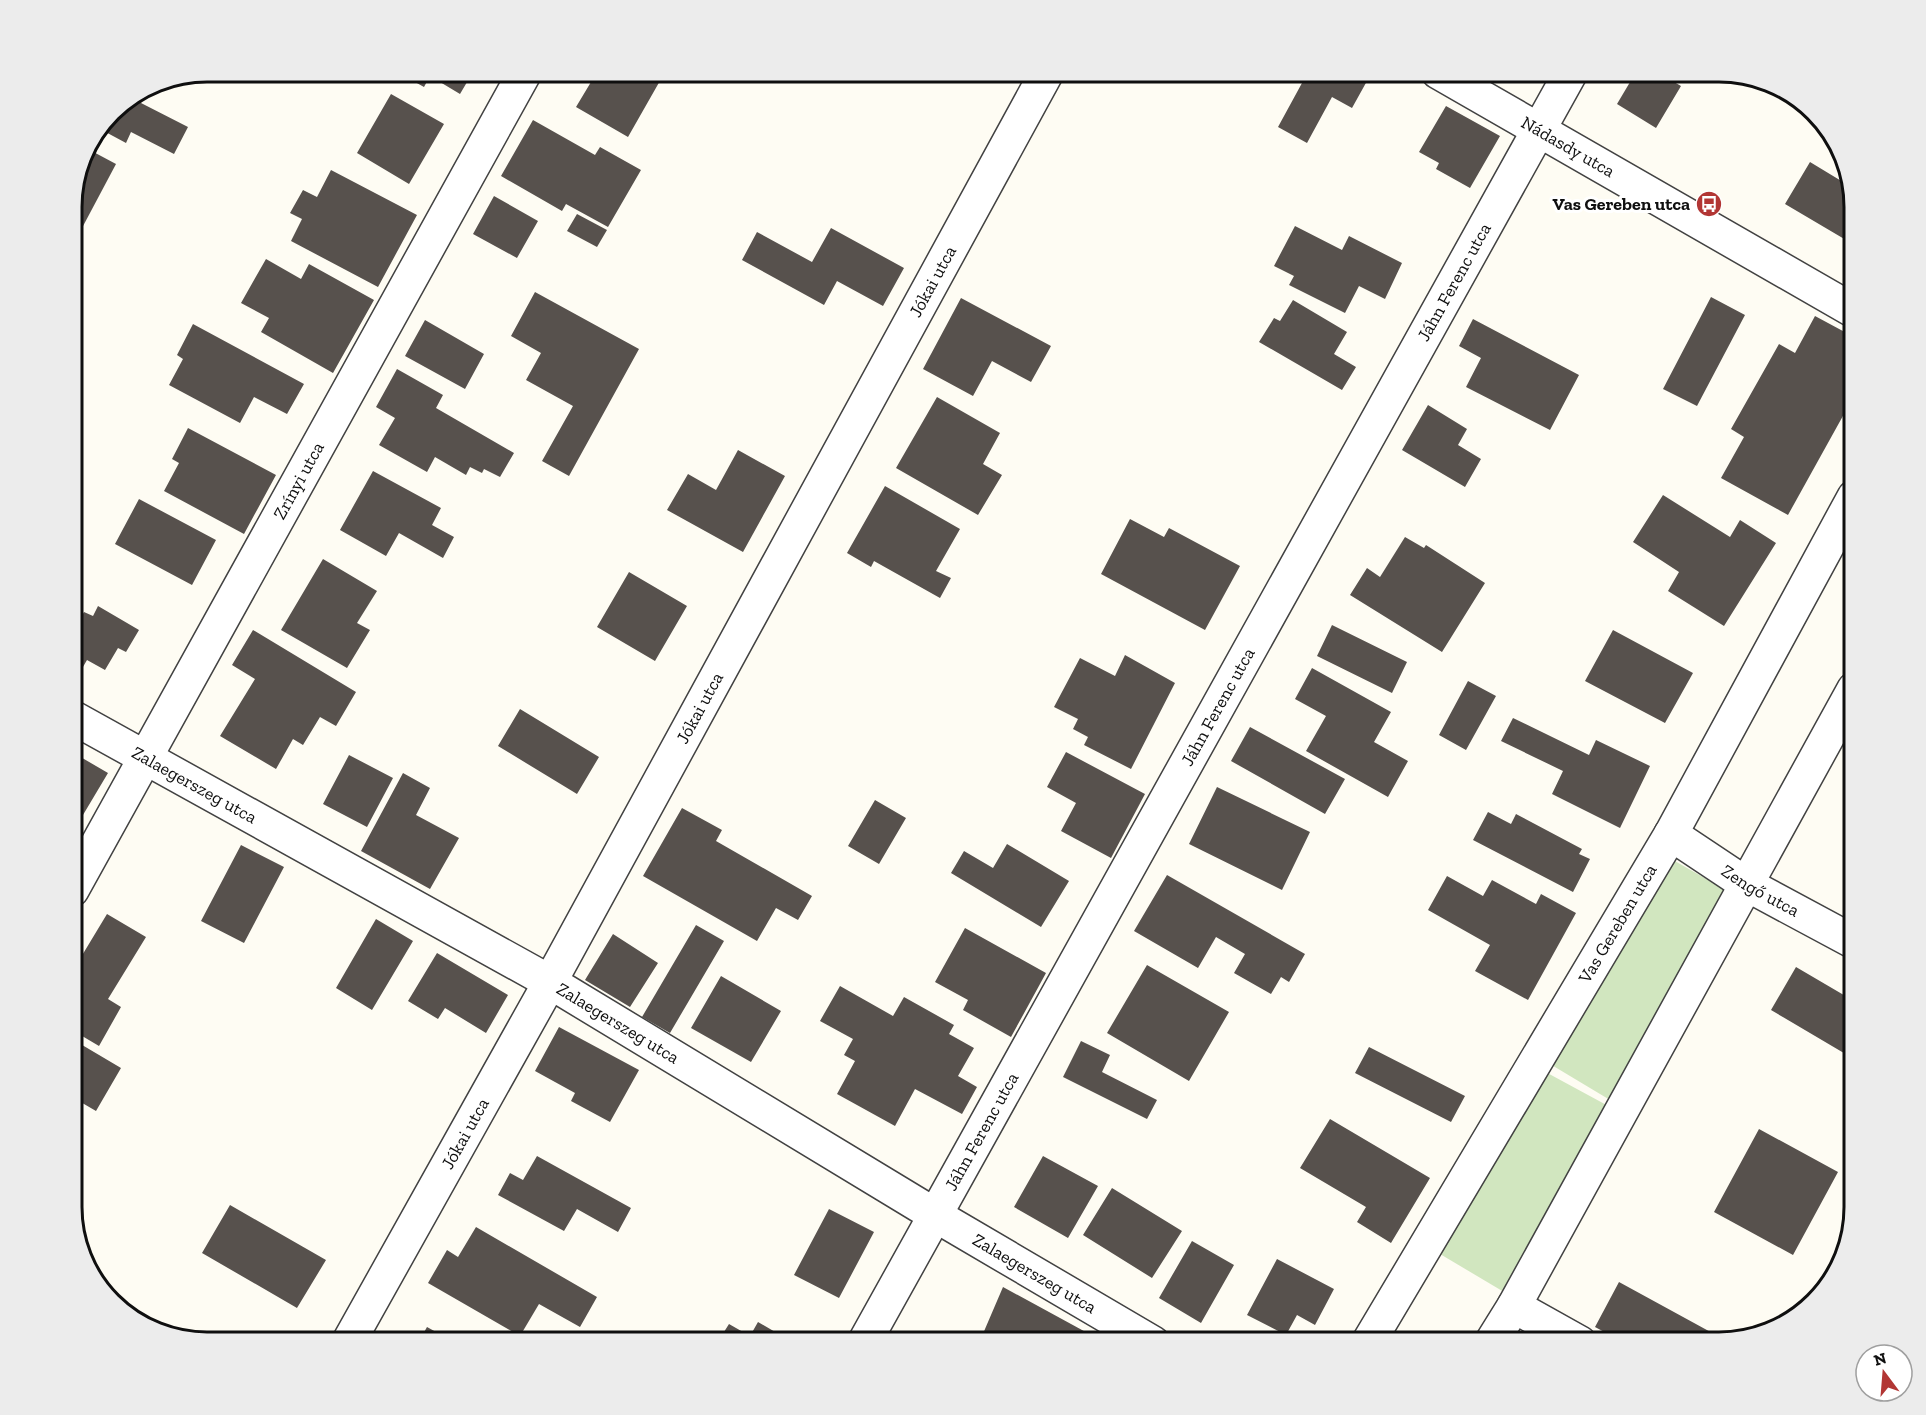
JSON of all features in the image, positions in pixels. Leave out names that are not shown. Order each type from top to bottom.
[{"type":"street","name":"Zrínyi utca","points":[[83,870],[519,82]]},
{"type":"street","name":"Jókai utca","points":[[354,1332],[550,982],[1042,82]]},
{"type":"street","name":"Nádasdy utca","points":[[1455,82],[1844,305]]},
{"type":"street","name":"Jáhn Ferenc utca","points":[[870,1332],[1565,82]]},
{"type":"street","name":"Vas Gereben utca","points":[[1375,1332],[1671,834],[1844,514]]},
{"type":"street","points":[[1498,1332],[1844,707]]},
{"type":"street","name":"Zalaegerszeg utca","points":[[83,723],[550,982],[934,1215],[1134,1332]]},
{"type":"street","name":"Zengő utca","points":[[1671,834],[1746,884],[1844,937]]},
{"type":"street","points":[[1514,1306],[1560,1332]]},
{"type":"green space","points":[[1666,856],[1731,893],[1615,1103],[1545,1061]]},
{"type":"green space","points":[[1540,1069],[1612,1108],[1509,1295],[1435,1251]]},
{"type":"building","points":[[415,82],[427,82],[424,87]]},
{"type":"building","points":[[440,82],[467,82],[460,94]]},
{"type":"building","points":[[591,82],[659,82],[628,137],[576,107]]},
{"type":"building","points":[[1303,82],[1366,82],[1352,108],[1332,97],[1307,143],[1278,127]]},
{"type":"building","points":[[1630,82],[1674,82],[1681,86],[1656,128],[1617,104]]},
{"type":"building","points":[[391,94],[444,124],[409,184],[357,153]]},
{"type":"building","points":[[142,101],[141,103],[188,127],[174,154],[131,132],[126,143],[108,133],[119,119]]},
{"type":"building","points":[[1446,106],[1500,136],[1470,188],[1436,169],[1439,163],[1419,152]]},
{"type":"building","points":[[533,120],[595,155],[600,147],[641,170],[608,227],[566,204],[562,211],[501,176]]},
{"type":"building","points":[[95,153],[116,164],[83,226],[85,183]]},
{"type":"building","points":[[1810,162],[1840,180],[1844,208],[1844,239],[1785,204]]},
{"type":"building","points":[[331,170],[417,215],[378,287],[291,241],[302,219],[290,213],[303,190],[317,197]]},
{"type":"building","points":[[494,196],[538,221],[517,258],[473,234]]},
{"type":"building","points":[[577,214],[607,230],[597,247],[567,231]]},
{"type":"building","points":[[1295,226],[1342,250],[1349,236],[1402,263],[1385,299],[1359,286],[1345,313],[1289,285],[1294,276],[1274,266]]},
{"type":"building","points":[[831,228],[904,268],[883,306],[837,281],[824,305],[742,260],[757,232],[812,262]]},
{"type":"building","points":[[266,259],[301,279],[309,264],[374,300],[333,373],[261,332],[269,318],[241,303]]},
{"type":"building","points":[[535,292],[639,349],[569,476],[542,461],[573,406],[526,380],[541,353],[511,336]]},
{"type":"building","points":[[1711,297],[1745,315],[1697,406],[1663,389]]},
{"type":"building","points":[[961,298],[1051,346],[1031,382],[992,361],[973,396],[923,369]]},
{"type":"building","points":[[1293,300],[1347,332],[1334,354],[1356,367],[1342,390],[1259,342],[1274,318],[1280,321]]},
{"type":"building","points":[[1815,316],[1844,332],[1844,414],[1788,515],[1721,478],[1744,437],[1731,429],[1779,344],[1795,353]]},
{"type":"building","points":[[1473,319],[1579,375],[1550,430],[1466,387],[1481,358],[1459,346]]},
{"type":"building","points":[[425,320],[484,354],[465,389],[405,356]]},
{"type":"building","points":[[193,324],[304,384],[287,414],[254,397],[240,423],[169,385],[183,359],[177,355]]},
{"type":"building","points":[[397,369],[443,395],[436,408],[514,453],[500,477],[484,469],[482,473],[470,467],[466,475],[435,457],[427,472],[379,445],[395,418],[376,407]]},
{"type":"building","points":[[937,397],[1000,433],[983,464],[1002,475],[978,515],[896,468]]},
{"type":"building","points":[[1428,405],[1467,429],[1458,445],[1481,459],[1465,487],[1402,450]]},
{"type":"building","points":[[188,428],[276,475],[244,534],[164,491],[179,463],[172,459]]},
{"type":"building","points":[[738,450],[785,476],[743,552],[667,510],[688,474],[716,490]]},
{"type":"building","points":[[373,471],[441,508],[432,525],[454,537],[443,558],[399,533],[386,556],[340,530]]},
{"type":"building","points":[[885,486],[960,529],[936,571],[951,578],[940,598],[874,561],[871,567],[847,553]]},
{"type":"building","points":[[1663,495],[1730,537],[1740,520],[1776,543],[1724,626],[1668,591],[1679,572],[1633,542]]},
{"type":"building","points":[[139,499],[216,540],[192,585],[115,544]]},
{"type":"building","points":[[1130,519],[1164,537],[1169,528],[1240,566],[1205,630],[1101,574]]},
{"type":"building","points":[[1405,537],[1424,548],[1426,545],[1485,583],[1442,652],[1350,595],[1367,568],[1380,577]]},
{"type":"building","points":[[323,559],[377,591],[357,623],[370,630],[347,668],[281,630]]},
{"type":"building","points":[[629,572],[687,606],[655,661],[597,627]]},
{"type":"building","points":[[98,606],[139,630],[126,652],[118,648],[105,670],[87,660],[83,667],[83,614],[84,612],[93,616]]},
{"type":"building","points":[[1332,625],[1407,662],[1392,693],[1317,656]]},
{"type":"building","points":[[253,630],[356,692],[336,726],[320,717],[303,745],[293,739],[276,769],[220,736],[255,679],[232,665]]},
{"type":"building","points":[[1613,630],[1693,673],[1665,723],[1585,681]]},
{"type":"building","points":[[1125,655],[1175,683],[1131,769],[1084,745],[1088,737],[1073,729],[1078,719],[1054,707],[1080,658],[1115,676]]},
{"type":"building","points":[[1312,668],[1391,712],[1374,742],[1408,761],[1388,797],[1306,751],[1326,716],[1295,699]]},
{"type":"building","points":[[1468,681],[1496,696],[1466,750],[1439,735]]},
{"type":"building","points":[[520,709],[599,757],[577,794],[498,746]]},
{"type":"building","points":[[1513,718],[1589,755],[1596,740],[1650,766],[1620,828],[1552,794],[1563,771],[1501,741]]},
{"type":"building","points":[[1250,727],[1345,779],[1325,814],[1231,761]]},
{"type":"building","points":[[1066,752],[1145,794],[1111,858],[1061,831],[1076,803],[1047,787]]},
{"type":"building","points":[[349,755],[393,778],[367,827],[323,804]]},
{"type":"building","points":[[83,758],[108,773],[83,815]]},
{"type":"building","points":[[403,773],[430,788],[416,815],[459,838],[430,889],[361,851]]},
{"type":"building","points":[[1217,787],[1310,832],[1282,890],[1189,844]]},
{"type":"building","points":[[875,800],[906,818],[879,864],[848,846]]},
{"type":"building","points":[[682,808],[722,830],[716,841],[812,896],[798,920],[776,908],[757,941],[643,876]]},
{"type":"building","points":[[1488,812],[1511,824],[1516,814],[1582,849],[1579,854],[1590,859],[1573,892],[1473,840]]},
{"type":"building","points":[[1007,844],[1069,881],[1041,927],[951,873],[964,851],[993,868]]},
{"type":"building","points":[[241,845],[284,867],[244,943],[201,921]]},
{"type":"building","points":[[1167,875],[1305,954],[1289,982],[1281,977],[1271,994],[1234,973],[1245,954],[1216,937],[1198,968],[1134,931]]},
{"type":"building","points":[[1447,876],[1483,896],[1492,880],[1536,904],[1541,894],[1576,913],[1528,1000],[1475,971],[1490,945],[1428,910]]},
{"type":"building","points":[[107,914],[146,937],[108,999],[121,1007],[99,1046],[83,1037],[83,954]]},
{"type":"building","points":[[376,919],[413,941],[372,1010],[336,988]]},
{"type":"building","points":[[696,925],[724,941],[670,1033],[642,1017]]},
{"type":"building","points":[[965,928],[1046,973],[1011,1037],[963,1010],[968,1000],[935,982]]},
{"type":"building","points":[[613,934],[658,963],[630,1007],[585,980]]},
{"type":"building","points":[[437,953],[508,995],[486,1033],[445,1008],[438,1019],[408,1001]]},
{"type":"building","points":[[1147,965],[1229,1012],[1189,1081],[1107,1033]]},
{"type":"building","points":[[1796,967],[1844,995],[1844,1053],[1771,1010]]},
{"type":"building","points":[[721,976],[781,1011],[751,1062],[691,1028]]},
{"type":"building","points":[[840,986],[893,1016],[904,997],[954,1025],[949,1034],[974,1048],[958,1076],[977,1087],[962,1114],[915,1089],[895,1126],[837,1094],[855,1061],[844,1055],[853,1039],[820,1021]]},
{"type":"building","points":[[559,1027],[639,1070],[610,1122],[571,1101],[575,1093],[535,1071]]},
{"type":"building","points":[[1081,1041],[1110,1055],[1102,1072],[1157,1100],[1147,1119],[1063,1077]]},
{"type":"building","points":[[83,1046],[121,1068],[96,1111],[83,1103]]},
{"type":"building","points":[[1369,1047],[1465,1096],[1451,1122],[1355,1073]]},
{"type":"building","points":[[1330,1119],[1430,1178],[1391,1243],[1357,1222],[1366,1207],[1300,1168]]},
{"type":"building","points":[[1759,1129],[1838,1172],[1793,1255],[1714,1212]]},
{"type":"building","points":[[537,1156],[631,1208],[618,1232],[577,1209],[564,1231],[498,1195],[510,1173],[523,1180]]},
{"type":"building","points":[[1043,1156],[1098,1186],[1068,1238],[1014,1207]]},
{"type":"building","points":[[1112,1188],[1182,1231],[1152,1278],[1083,1235]]},
{"type":"building","points":[[230,1205],[326,1260],[297,1308],[202,1253]]},
{"type":"building","points":[[829,1209],[874,1232],[839,1298],[794,1275]]},
{"type":"building","points":[[476,1227],[597,1297],[580,1327],[539,1304],[522,1332],[513,1332],[428,1283],[447,1250],[458,1257]]},
{"type":"building","points":[[1192,1241],[1234,1265],[1201,1323],[1159,1298]]},
{"type":"building","points":[[1277,1259],[1334,1289],[1315,1325],[1297,1315],[1288,1332],[1280,1332],[1247,1315]]},
{"type":"building","points":[[1619,1282],[1711,1332],[1604,1332],[1595,1327]]},
{"type":"building","points":[[1003,1287],[1086,1332],[984,1332]]},
{"type":"building","points":[[758,1322],[775,1332],[752,1332]]},
{"type":"building","points":[[729,1324],[743,1332],[724,1332]]},
{"type":"building","points":[[427,1327],[436,1332],[424,1332]]},
{"type":"place","name":"Vas Gereben utca","points":[[1709,204]]}]
